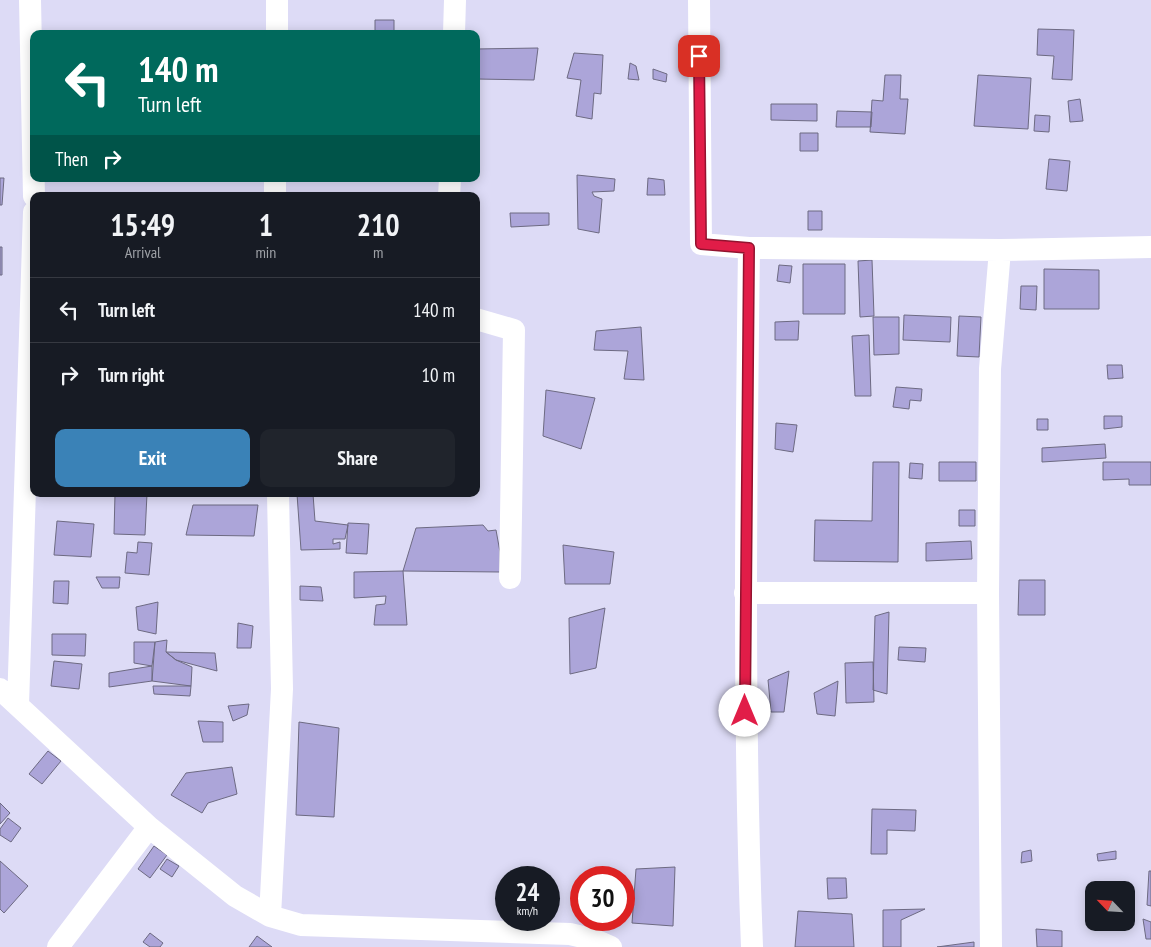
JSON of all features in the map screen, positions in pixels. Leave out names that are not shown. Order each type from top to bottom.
[{"type":"street","points":[[30,0],[31,30]]},
{"type":"street","points":[[277,0],[277,30]]},
{"type":"street","points":[[454,30],[455,0]]},
{"type":"street","points":[[699,0],[701,244],[749,248],[1000,250],[1151,246]]},
{"type":"street","points":[[749,248],[745,593],[746,750],[752,947]]},
{"type":"street","points":[[991,947],[988,593],[990,369],[1000,250]]},
{"type":"street","points":[[480,321],[514,330],[510,578]]},
{"type":"street","points":[[18,705],[30,335]]},
{"type":"street","points":[[270,916],[282,689],[278,497]]},
{"type":"street","points":[[745,593],[988,593]]},
{"type":"street","points":[[0,689],[149,827],[235,896],[270,916],[301,925],[570,934],[595,940],[611,947]]},
{"type":"street","points":[[58,947],[149,827]]},
{"type":"building","points":[[375,20],[394,20],[394,30],[375,30]]},
{"type":"building","points":[[1038,29],[1074,30],[1072,80],[1052,79],[1054,56],[1037,55]]},
{"type":"building","points":[[538,48],[534,80],[480,79],[480,49]]},
{"type":"building","points":[[574,53],[603,55],[601,94],[594,93],[592,119],[576,116],[581,80],[567,78]]},
{"type":"building","points":[[630,63],[636,66],[639,80],[628,79]]},
{"type":"building","points":[[653,69],[667,74],[666,82],[653,79]]},
{"type":"building","points":[[885,75],[901,75],[900,99],[908,99],[905,134],[870,132],[872,100],[883,101]]},
{"type":"building","points":[[978,75],[1031,78],[1028,129],[974,126]]},
{"type":"building","points":[[1080,99],[1083,121],[1070,122],[1068,101]]},
{"type":"building","points":[[771,104],[817,104],[817,121],[771,120]]},
{"type":"building","points":[[837,111],[872,112],[871,127],[836,127]]},
{"type":"building","points":[[1035,115],[1050,116],[1049,132],[1034,131]]},
{"type":"building","points":[[800,133],[818,133],[818,151],[800,151]]},
{"type":"building","points":[[1049,159],[1070,161],[1067,191],[1046,189]]},
{"type":"building","points":[[577,175],[615,179],[614,191],[592,192],[594,196],[602,199],[599,233],[578,229]]},
{"type":"building","points":[[0,178],[4,178],[2,205],[0,205]]},
{"type":"building","points":[[648,178],[664,180],[665,195],[647,195]]},
{"type":"building","points":[[808,211],[822,211],[822,230],[808,230]]},
{"type":"building","points":[[510,213],[549,213],[549,225],[511,227]]},
{"type":"building","points":[[0,247],[2,247],[2,275],[0,275]]},
{"type":"building","points":[[872,260],[874,316],[860,317],[858,261]]},
{"type":"building","points":[[803,264],[845,264],[845,314],[803,314]]},
{"type":"building","points":[[779,265],[792,266],[790,283],[777,281]]},
{"type":"building","points":[[1044,269],[1099,270],[1099,309],[1044,309]]},
{"type":"building","points":[[1021,286],[1037,286],[1036,310],[1020,309]]},
{"type":"building","points":[[904,315],[951,317],[950,342],[903,340]]},
{"type":"building","points":[[959,316],[981,317],[979,357],[957,356]]},
{"type":"building","points":[[873,317],[899,317],[899,354],[874,355]]},
{"type":"building","points":[[799,321],[798,340],[775,340],[775,322]]},
{"type":"building","points":[[641,327],[644,380],[624,379],[628,351],[594,350],[596,331]]},
{"type":"building","points":[[869,335],[871,396],[855,396],[852,336]]},
{"type":"building","points":[[1107,365],[1122,365],[1123,378],[1108,379]]},
{"type":"building","points":[[896,387],[922,389],[921,401],[910,400],[909,409],[893,407]]},
{"type":"building","points":[[546,390],[595,398],[581,449],[543,436]]},
{"type":"building","points":[[1104,416],[1122,416],[1122,427],[1104,429]]},
{"type":"building","points":[[1037,419],[1048,419],[1048,430],[1037,430]]},
{"type":"building","points":[[776,423],[797,425],[793,452],[775,449]]},
{"type":"building","points":[[1105,444],[1106,458],[1042,462],[1042,448]]},
{"type":"building","points":[[873,462],[899,462],[898,562],[814,561],[815,520],[872,521]]},
{"type":"building","points":[[939,462],[976,462],[976,481],[939,481]]},
{"type":"building","points":[[1103,462],[1151,462],[1151,485],[1129,485],[1129,479],[1103,480]]},
{"type":"building","points":[[910,463],[923,464],[922,479],[909,478]]},
{"type":"building","points":[[115,497],[147,497],[145,535],[114,534]]},
{"type":"building","points":[[297,497],[313,497],[315,521],[348,525],[345,539],[333,539],[333,544],[340,542],[340,549],[301,550]]},
{"type":"building","points":[[193,505],[258,505],[254,536],[186,535]]},
{"type":"building","points":[[959,510],[975,510],[975,526],[959,526]]},
{"type":"building","points":[[57,521],[94,524],[91,557],[54,555]]},
{"type":"building","points":[[348,523],[369,524],[367,554],[346,553]]},
{"type":"building","points":[[483,525],[488,531],[496,530],[500,552],[500,572],[403,571],[416,528]]},
{"type":"building","points":[[971,541],[972,559],[926,561],[926,543]]},
{"type":"building","points":[[138,542],[152,543],[149,575],[125,573],[127,552],[137,553]]},
{"type":"building","points":[[563,545],[614,552],[610,584],[565,584]]},
{"type":"building","points":[[403,571],[407,625],[374,625],[376,605],[385,604],[386,596],[354,598],[354,572]]},
{"type":"building","points":[[96,577],[120,577],[119,588],[102,588]]},
{"type":"building","points":[[1019,580],[1045,580],[1045,615],[1018,615]]},
{"type":"building","points":[[54,581],[69,581],[68,604],[53,603]]},
{"type":"building","points":[[300,586],[321,587],[323,601],[300,600]]},
{"type":"building","points":[[158,602],[156,634],[138,630],[136,607]]},
{"type":"building","points":[[605,608],[596,668],[570,674],[569,618]]},
{"type":"building","points":[[889,612],[887,694],[873,690],[875,616]]},
{"type":"building","points":[[238,623],[253,626],[251,648],[237,648]]},
{"type":"building","points":[[52,634],[86,634],[85,656],[52,655]]},
{"type":"building","points":[[167,640],[166,652],[176,660],[192,667],[191,686],[152,681],[155,642]]},
{"type":"building","points":[[134,642],[155,642],[152,666],[134,663]]},
{"type":"building","points":[[899,647],[926,648],[925,662],[898,660]]},
{"type":"building","points":[[166,652],[215,653],[217,671],[176,660]]},
{"type":"building","points":[[54,661],[82,664],[79,689],[51,686]]},
{"type":"building","points":[[873,662],[874,702],[846,703],[845,663]]},
{"type":"building","points":[[152,666],[152,681],[109,687],[109,673]]},
{"type":"building","points":[[789,671],[784,712],[771,712],[768,680]]},
{"type":"building","points":[[838,681],[835,716],[817,714],[814,693]]},
{"type":"building","points":[[153,686],[191,686],[190,696],[154,694]]},
{"type":"building","points":[[249,704],[247,715],[233,721],[228,706]]},
{"type":"building","points":[[198,721],[223,722],[223,742],[203,742]]},
{"type":"building","points":[[299,722],[339,728],[334,817],[296,815]]},
{"type":"building","points":[[48,751],[61,761],[42,784],[29,774]]},
{"type":"building","points":[[232,767],[237,794],[208,803],[202,813],[171,795],[186,773]]},
{"type":"building","points":[[0,803],[10,813],[0,824]]},
{"type":"building","points":[[872,809],[916,810],[915,831],[887,830],[887,854],[871,854]]},
{"type":"building","points":[[8,818],[21,828],[11,842],[0,835],[0,829]]},
{"type":"building","points":[[154,846],[167,855],[150,878],[138,869]]},
{"type":"building","points":[[1031,850],[1032,861],[1021,863],[1022,852]]},
{"type":"building","points":[[1116,851],[1116,859],[1098,861],[1097,854]]},
{"type":"building","points":[[167,859],[179,866],[172,877],[160,869]]},
{"type":"building","points":[[0,861],[28,886],[4,913],[0,909]]},
{"type":"building","points":[[675,867],[673,926],[635,923],[636,869]]},
{"type":"building","points":[[1149,871],[1151,871],[1151,906],[1147,905]]},
{"type":"building","points":[[827,878],[846,878],[847,898],[828,899]]},
{"type":"building","points":[[925,909],[901,920],[901,947],[883,947],[883,910]]},
{"type":"building","points":[[798,911],[852,914],[854,947],[795,947]]},
{"type":"building","points":[[1143,919],[1151,922],[1151,939],[1146,939]]},
{"type":"building","points":[[1036,929],[1062,931],[1062,947],[1037,947]]},
{"type":"building","points":[[150,933],[163,943],[160,947],[150,947],[143,942]]},
{"type":"building","points":[[257,936],[272,947],[249,947]]},
{"type":"building","points":[[974,942],[974,947],[937,947]]},
{"type":"route","points":[[699,56],[701,244],[749,248],[745,711]]}]
